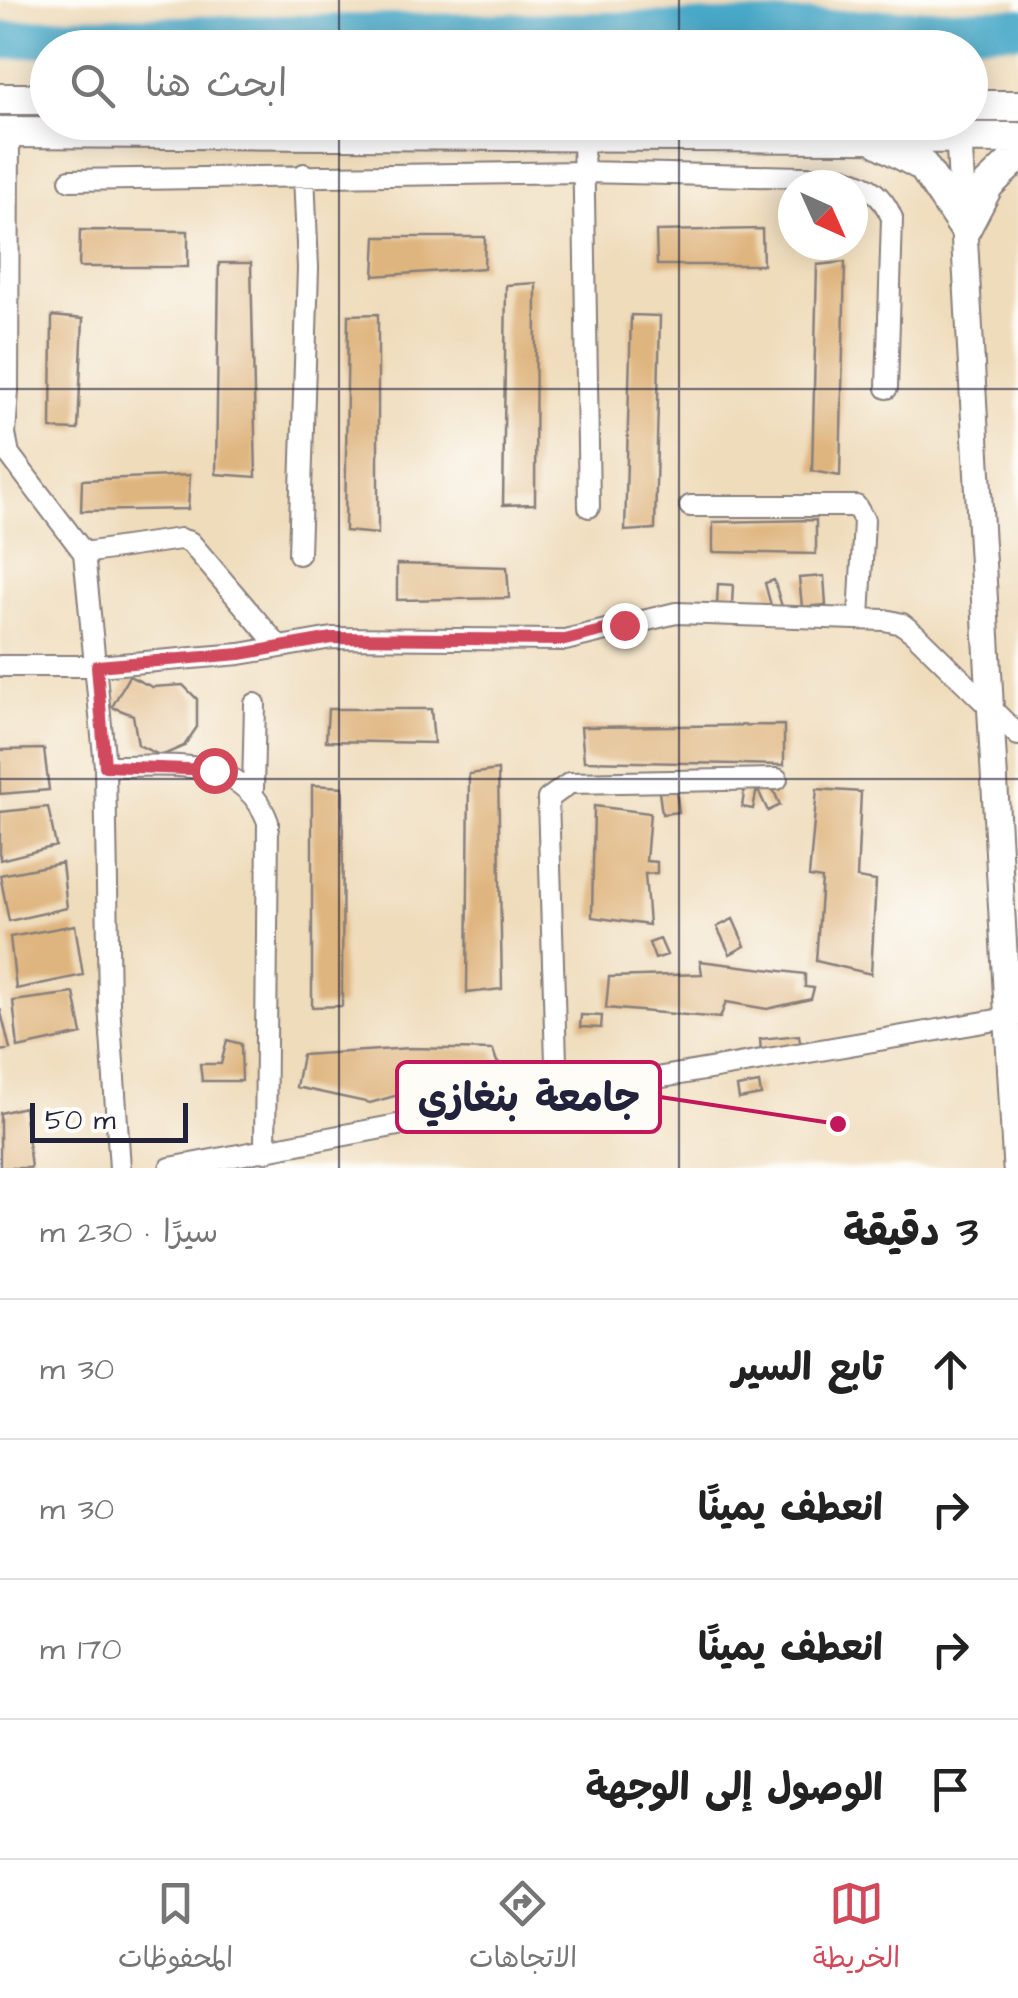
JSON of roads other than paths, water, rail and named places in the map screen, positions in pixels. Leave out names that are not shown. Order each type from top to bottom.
[{"type":"main road","points":[[0,99],[30,99]]},
{"type":"main road","points":[[988,106],[1018,106]]},
{"type":"main road","points":[[5,131],[30,131]]},
{"type":"main road","points":[[988,134],[1018,138]]},
{"type":"main road","points":[[872,140],[906,153],[923,166],[965,229],[988,185],[1018,156]]},
{"type":"street","points":[[5,131],[5,434],[9,454],[84,554],[105,766],[108,986],[120,1168]]},
{"type":"street","points":[[583,140],[589,507]]},
{"type":"street","points":[[960,140],[1016,1168]]},
{"type":"street","points":[[70,180],[584,172],[844,178],[865,184],[884,199],[892,218],[887,388]]},
{"type":"street","points":[[299,554],[308,268],[304,174]]},
{"type":"street","points":[[690,506],[856,506],[864,520],[859,619]]},
{"type":"street","points":[[84,554],[180,538],[190,542],[279,647]]},
{"type":"street","points":[[0,666],[97,666],[332,638],[565,640],[676,612],[859,619],[902,624],[1018,736]]},
{"type":"street","points":[[255,704],[253,790],[268,822],[265,1152]]},
{"type":"street","points":[[105,766],[214,770],[253,790]]},
{"type":"street","points":[[557,1095],[548,800],[570,783],[778,780]]},
{"type":"street","points":[[170,1168],[557,1095],[1008,1018]]},
{"type":"waterway","points":[[700,30],[1018,27]]},
{"type":"waterway","points":[[0,41],[30,39]]},
{"type":"place","name":"جامعة بنغازي","points":[[838,1124]]}]
